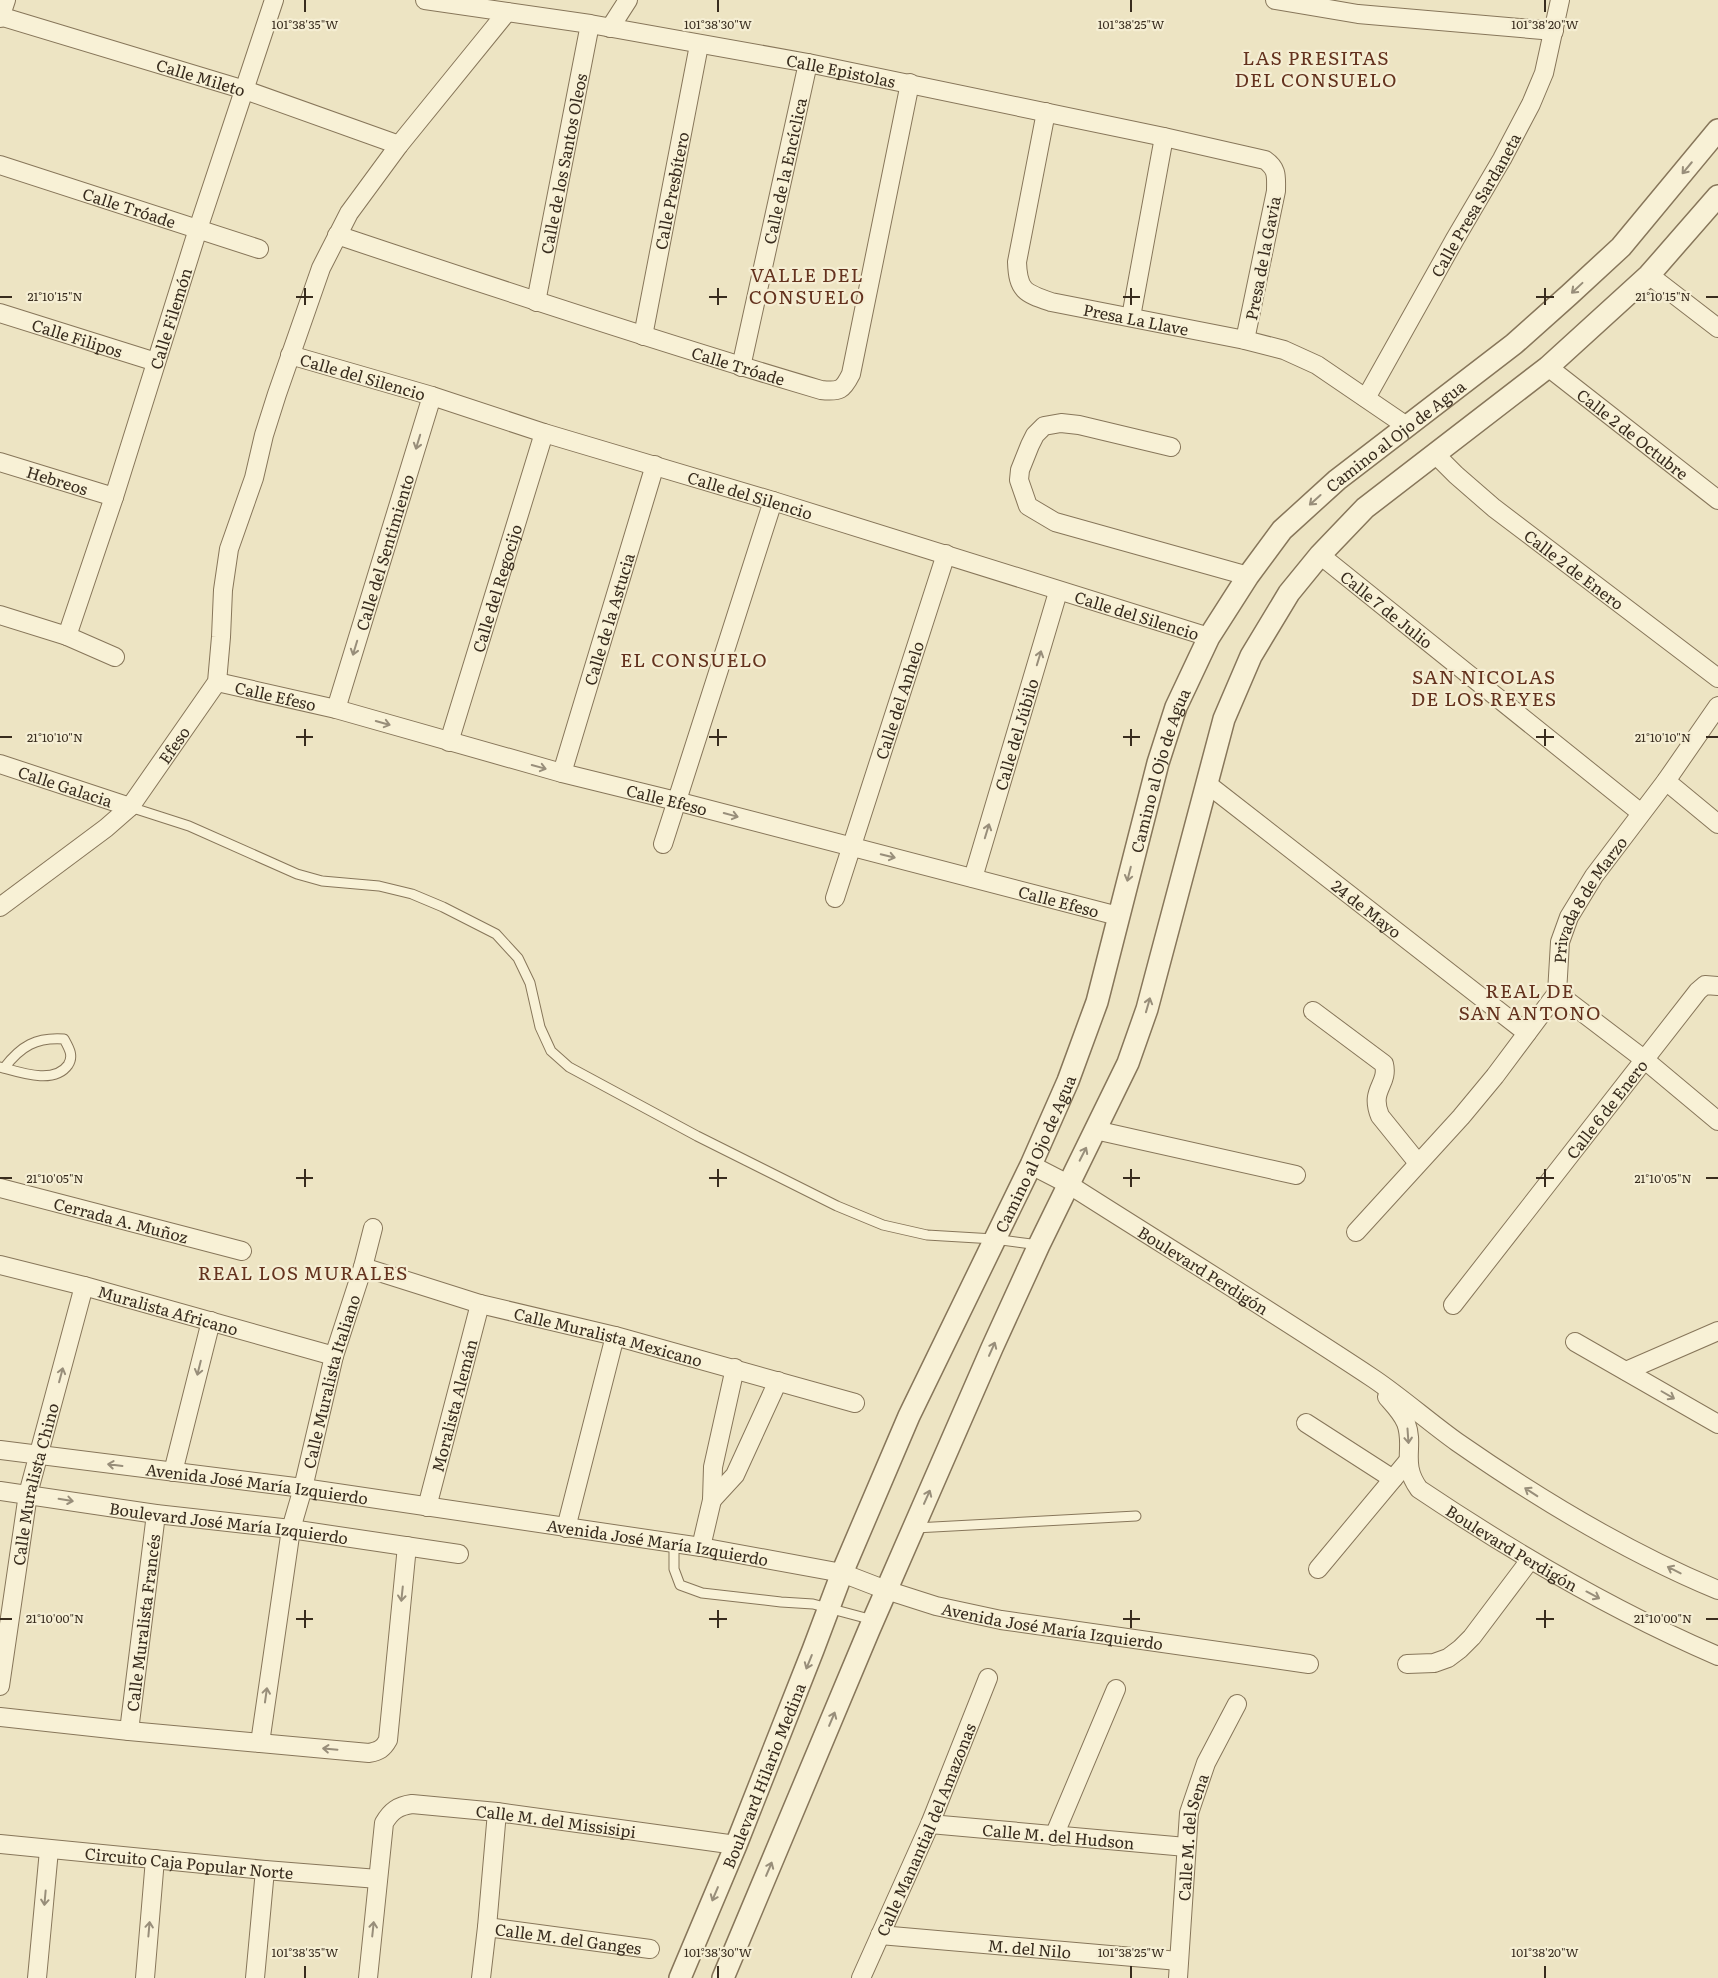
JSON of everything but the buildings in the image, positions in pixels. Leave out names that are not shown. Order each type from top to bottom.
[{"type":"street","points":[[0,17],[6,0]]},
{"type":"street","name":"Calle Filemón","points":[[67,636],[114,497],[198,228],[274,0]]},
{"type":"street","name":"Calle Epistolas","points":[[425,0],[590,24],[808,63],[1255,156]]},
{"type":"street","points":[[610,28],[628,0]]},
{"type":"street","points":[[1275,0],[1358,14],[1554,31]]},
{"type":"street","name":"Calle Presa Sardaneta","points":[[1366,398],[1527,112],[1544,73],[1560,0]]},
{"type":"street","points":[[217,682],[224,590],[230,549],[254,478],[264,435],[321,268],[349,213],[399,145],[508,12]]},
{"type":"street","name":"Calle Mileto","points":[[0,17],[245,90],[399,145]]},
{"type":"street","name":"Calle de los Santos Oleos","points":[[536,302],[590,24]]},
{"type":"street","name":"Calle Presbítero","points":[[643,336],[699,45]]},
{"type":"street","name":"Calle de la Encíclica","points":[[742,367],[808,63]]},
{"type":"street","name":"Calle Tróade","points":[[337,234],[536,302],[643,336],[742,367],[821,390],[835,392],[845,387],[851,374],[910,83]]},
{"type":"street","name":"Presa La Llave","points":[[1046,112],[1017,262],[1018,277],[1022,287],[1033,296],[1051,302],[1245,340],[1284,350],[1318,365],[1408,426]]},
{"type":"street","name":"Camino al Ojo de Agua","points":[[842,1573],[909,1416],[1030,1165],[1068,1081],[1097,1002],[1158,763],[1176,707],[1209,637],[1248,576],[1282,530],[1337,480],[1514,344],[1621,247],[1718,130]]},
{"type":"street","points":[[1131,317],[1164,137]]},
{"type":"street","name":"Presa de la Gavia","points":[[1245,340],[1276,191],[1276,176],[1272,165],[1255,156]]},
{"type":"street","name":"Calle Tróade","points":[[0,165],[259,249]]},
{"type":"street","points":[[723,1978],[913,1528],[1039,1245],[1128,1063],[1147,1009],[1224,719],[1251,656],[1289,593],[1320,555],[1365,508],[1548,367],[1649,274],[1718,196]]},
{"type":"street","points":[[1649,274],[1718,328]]},
{"type":"street","name":"Calle Filipos","points":[[0,313],[156,362]]},
{"type":"street","name":"Calle del Silencio","points":[[290,355],[432,396],[544,433],[946,554],[1058,592],[1209,637]]},
{"type":"street","name":"Calle 2 de Octubre","points":[[1548,367],[1718,500]]},
{"type":"street","name":"Calle del Sentimiento","points":[[336,709],[432,396]]},
{"type":"street","points":[[1171,446],[1079,425],[1061,423],[1044,426],[1032,440],[1020,470],[1019,480],[1022,492],[1028,506],[1055,522],[1092,534],[1248,576]]},
{"type":"street","name":"Calle del Regocijo","points":[[449,742],[544,433]]},
{"type":"street","name":"Calle 2 de Enero","points":[[1435,454],[1494,508],[1718,678]]},
{"type":"street","name":"Hebreos","points":[[0,462],[114,497]]},
{"type":"street","name":"Calle de la Astucia","points":[[562,773],[655,465]]},
{"type":"street","points":[[663,844],[773,501]]},
{"type":"street","name":"Calle del Anhelo","points":[[835,898],[946,554]]},
{"type":"street","name":"Calle 7 de Julio","points":[[1320,555],[1641,813]]},
{"type":"street","name":"Calle del Júbilo","points":[[973,878],[1058,592]]},
{"type":"street","points":[[0,615],[67,636],[115,657]]},
{"type":"street","name":"Calle Efeso","points":[[217,682],[336,709],[562,773],[1118,916]]},
{"type":"street","name":"Efeso","points":[[0,907],[106,828],[130,807],[217,682]]},
{"type":"street","name":"Privada 8 de Marzo","points":[[1557,993],[1560,942],[1569,917],[1594,876],[1666,781],[1718,706]]},
{"type":"street","name":"Calle Galacia","points":[[0,764],[130,807]]},
{"type":"street","points":[[1666,781],[1718,824]]},
{"type":"street","name":"24 de Mayo","points":[[1206,783],[1527,1033]]},
{"type":"street","name":"Calle 6 de Enero","points":[[1453,1305],[1698,992],[1711,986]]},
{"type":"street","points":[[1356,1232],[1472,1103],[1557,993],[1645,1060],[1718,1121]]},
{"type":"street","points":[[1313,1011],[1384,1064],[1386,1072],[1376,1094],[1376,1107],[1380,1116],[1418,1163]]},
{"type":"street","points":[[1095,1130],[1296,1175]]},
{"type":"street","name":"Boulevard Perdigón","points":[[1030,1165],[1068,1184],[1375,1380],[1456,1441],[1536,1495],[1599,1531],[1694,1580],[1718,1590]]},
{"type":"street","name":"Cerrada A. Muñoz","points":[[0,1188],[242,1251]]},
{"type":"street","name":"Calle Muralista Italiano","points":[[260,1743],[291,1529],[303,1488],[334,1356],[363,1267],[373,1228]]},
{"type":"street","name":"Muralista Africano","points":[[0,1265],[84,1286],[334,1356]]},
{"type":"street","name":"Calle Muralista Mexicano","points":[[363,1267],[480,1304],[615,1336],[855,1403]]},
{"type":"street","name":"Calle Muralista Chino","points":[[0,1686],[28,1494],[84,1286]]},
{"type":"street","name":"Moralista Alemán","points":[[426,1507],[480,1304]]},
{"type":"street","points":[[174,1472],[211,1321]]},
{"type":"street","points":[[1626,1371],[1718,1331]]},
{"type":"street","points":[[566,1528],[615,1336]]},
{"type":"street","points":[[1575,1342],[1718,1424]]},
{"type":"street","points":[[701,1547],[712,1500],[713,1467],[735,1368]]},
{"type":"street","name":"Boulevard Perdigón","points":[[1375,1380],[1406,1422],[1411,1478],[1419,1489],[1530,1560],[1678,1639],[1718,1656]]},
{"type":"street","points":[[712,1500],[735,1475],[778,1381]]},
{"type":"street","points":[[1306,1423],[1393,1479]]},
{"type":"street","name":"Avenida José María Izquierdo","points":[[0,1450],[303,1488],[701,1547],[842,1573],[936,1606],[1001,1620],[1309,1664]]},
{"type":"street","points":[[1318,1569],[1408,1461]]},
{"type":"street","name":"Boulevard José María Izquierdo","points":[[0,1491],[156,1514],[291,1529],[459,1554]]},
{"type":"street","name":"Calle Muralista Francés","points":[[129,1731],[156,1514]]},
{"type":"street","points":[[0,1718],[260,1743],[369,1752],[379,1751],[388,1740],[407,1546]]},
{"type":"street","points":[[1407,1664],[1434,1663],[1448,1658],[1460,1649],[1472,1637],[1530,1560]]},
{"type":"street","name":"Boulevard Hilario Medina","points":[[680,1978],[736,1845],[842,1573]]},
{"type":"street","name":"Calle Manantial del Amazonas","points":[[860,1978],[930,1824],[988,1678]]},
{"type":"street","points":[[1054,1836],[1116,1689]]},
{"type":"street","name":"Calle M. del Sena","points":[[1178,1970],[1189,1813],[1206,1763],[1237,1704]]},
{"type":"street","name":"Calle M. del Missisipi","points":[[378,1879],[384,1823],[390,1812],[400,1806],[412,1804],[497,1812],[736,1845]]},
{"type":"street","points":[[481,1978],[497,1812]]},
{"type":"street","name":"Calle M. del Hudson","points":[[930,1824],[1186,1847]]},
{"type":"street","name":"Circuito Caja Popular Norte","points":[[0,1844],[155,1860],[378,1879]]},
{"type":"street","points":[[37,1978],[49,1850]]},
{"type":"street","points":[[145,1978],[155,1860]]},
{"type":"street","points":[[255,1978],[265,1870]]},
{"type":"street","points":[[368,1978],[378,1879]]},
{"type":"street","name":"Calle M. del Ganges","points":[[487,1927],[650,1949]]},
{"type":"street","name":"M. del Nilo","points":[[880,1935],[1178,1970]]},
{"type":"lane","points":[[130,807],[189,826],[297,874],[322,881],[380,886],[412,894],[443,907],[496,934],[518,958],[530,983],[540,1027],[551,1052],[569,1067],[723,1149],[837,1206],[883,1225],[927,1235],[994,1239],[1039,1245]]},
{"type":"lane","points":[[51,1038],[64,1039],[70,1050],[71,1060],[64,1071],[46,1076],[21,1073],[2,1068],[17,1052],[31,1044],[51,1038]]},
{"type":"lane","points":[[913,1528],[1136,1516]]},
{"type":"lane","points":[[674,1544],[674,1569],[680,1585],[702,1593],[813,1604],[873,1620]]},
{"type":"district","name":"LAS PRESITAS DEL CONSUELO","points":[[1316,68]]},
{"type":"district","name":"VALLE DEL CONSUELO","points":[[807,285]]},
{"type":"district","name":"EL CONSUELO","points":[[694,659]]},
{"type":"district","name":"SAN NICOLAS DE LOS REYES","points":[[1484,687]]},
{"type":"district","name":"REAL DE SAN ANTONO","points":[[1530,1001]]},
{"type":"district","name":"REAL LOS MURALES","points":[[303,1272]]}]
